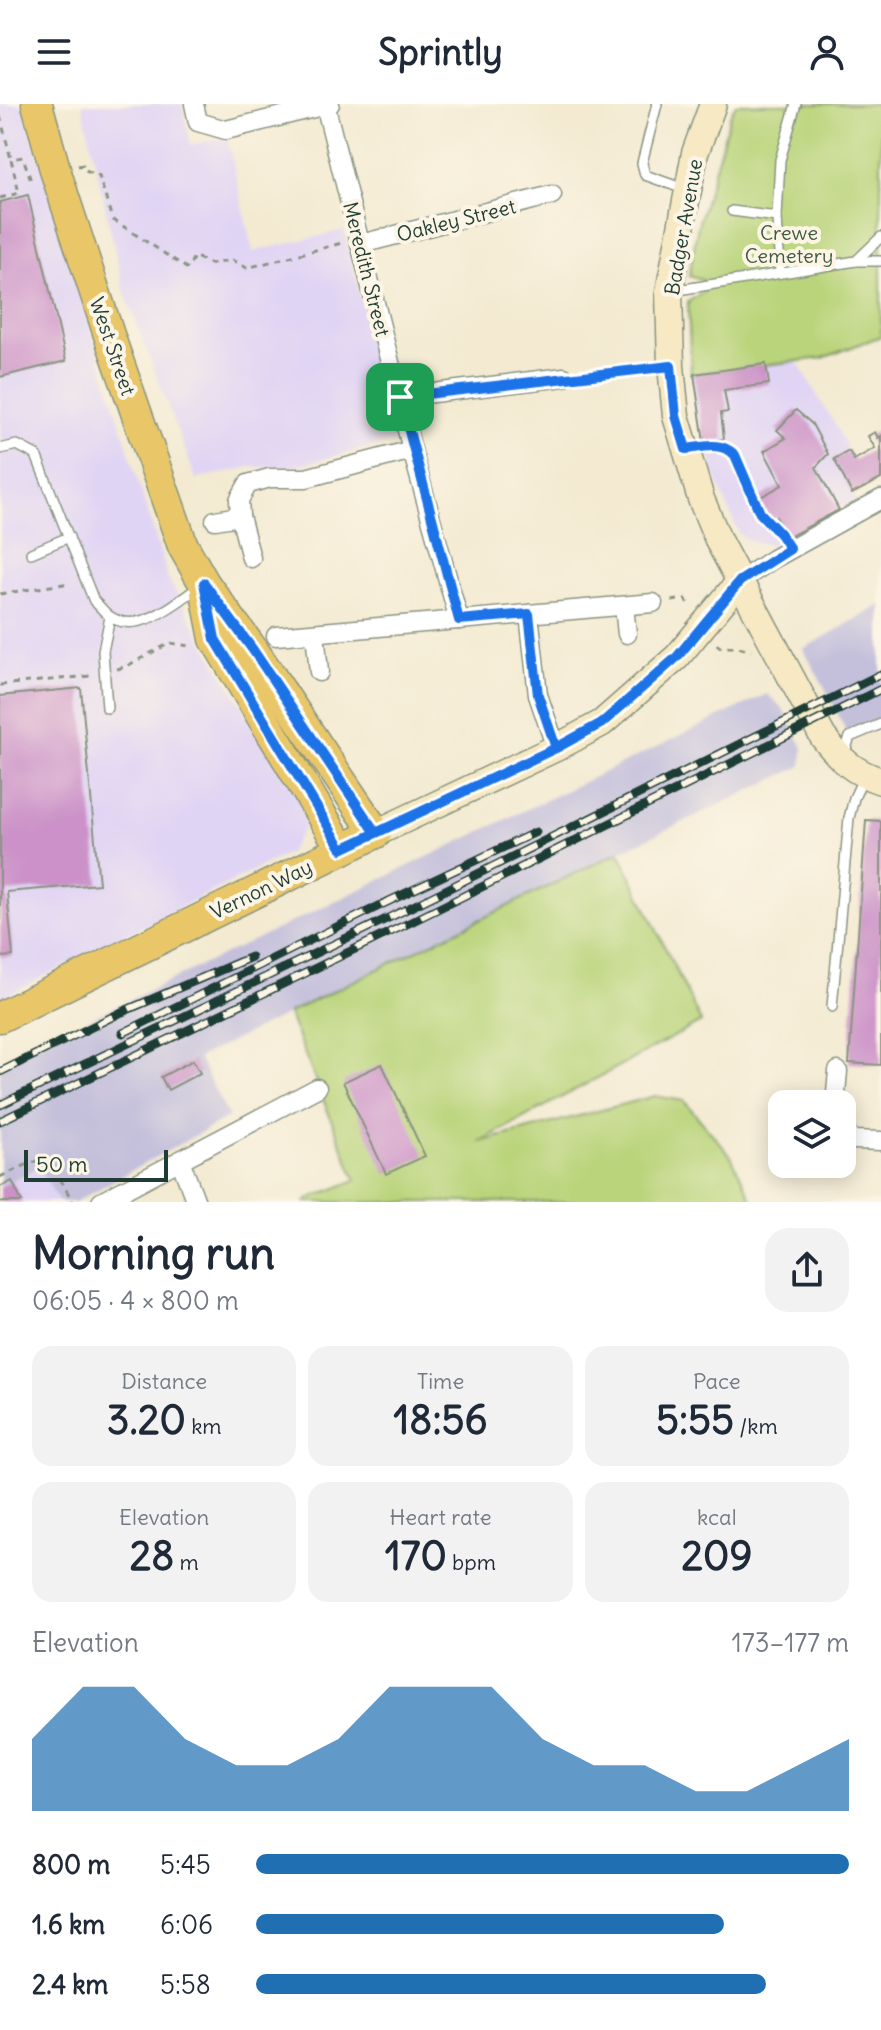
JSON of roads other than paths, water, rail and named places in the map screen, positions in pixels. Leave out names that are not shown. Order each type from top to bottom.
[{"type":"main road","name":"West Street","points":[[37,104],[109,335],[183,546],[204,583],[376,833]]},
{"type":"main road","name":"Badger Avenue","points":[[713,104],[695,153],[669,292],[676,416],[701,499],[713,527],[823,737],[842,761],[873,778]]},
{"type":"main road","name":"Vernon Way","points":[[0,1017],[602,723],[677,657],[740,581]]},
{"type":"main road","name":"West Street","points":[[204,583],[215,639],[342,849]]},
{"type":"street","points":[[196,113],[226,130],[327,104]]},
{"type":"street","name":"Meredith Street","points":[[327,104],[412,450],[459,620]]},
{"type":"street","name":"Oakley Street","points":[[360,241],[552,195]]},
{"type":"street","points":[[400,397],[564,377]]},
{"type":"street","points":[[251,558],[239,500],[248,484],[270,478],[306,478],[412,450]]},
{"type":"street","points":[[740,581],[790,549],[881,499]]},
{"type":"street","points":[[215,520],[240,516]]},
{"type":"street","points":[[276,636],[653,603]]},
{"type":"street","points":[[624,606],[627,634]]},
{"type":"street","points":[[529,614],[538,695],[556,748]]},
{"type":"street","points":[[315,633],[319,672]]},
{"type":"street","points":[[836,1090],[838,1071]]},
{"type":"street","points":[[101,1202],[317,1088]]},
{"type":"street","points":[[856,1140],[881,1141]]},
{"type":"street","points":[[180,1160],[196,1202]]},
{"type":"lane","points":[[657,104],[642,163],[643,170],[645,175],[688,191]]},
{"type":"lane","points":[[780,272],[777,217],[780,160],[796,104]]},
{"type":"lane","points":[[732,211],[777,217]]},
{"type":"lane","points":[[856,261],[881,237]]},
{"type":"lane","points":[[669,292],[780,272],[856,261],[881,261]]},
{"type":"lane","points":[[0,449],[17,445],[36,455],[94,601],[110,617],[131,624],[153,617],[204,583]]},
{"type":"lane","points":[[686,449],[720,445],[728,448],[735,455],[760,513],[790,549]]},
{"type":"lane","points":[[31,553],[69,537]]},
{"type":"lane","points":[[107,708],[103,651],[110,617]]},
{"type":"lane","points":[[842,761],[850,737],[881,724]]},
{"type":"lane","points":[[832,1007],[849,818],[854,798],[873,778]]},
{"type":"railway","points":[[0,1105],[407,909],[881,674]]},
{"type":"railway","points":[[0,1121],[881,689]]},
{"type":"railway","points":[[123,1033],[536,832]]},
{"type":"railway","points":[[0,1072],[122,1012],[251,957]]},
{"type":"park label","name":"Crewe Cemetery","points":[[789,244]]}]
